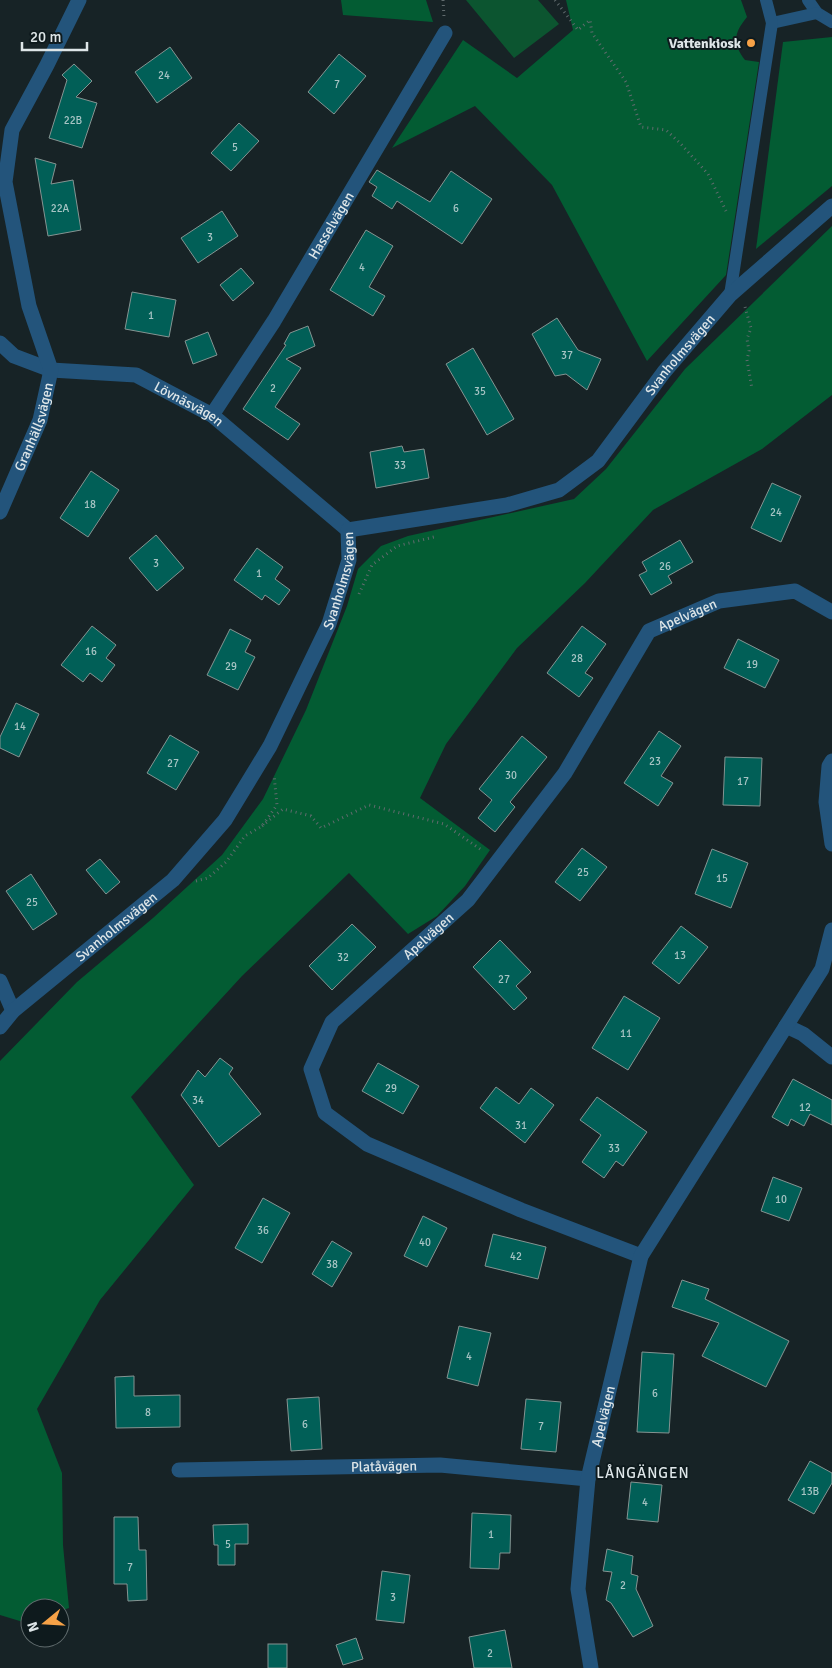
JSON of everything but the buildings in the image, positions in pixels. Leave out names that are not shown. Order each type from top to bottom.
[{"type":"street","name":"Granhällsvägen","points":[[0,512],[40,420],[51,370],[29,306],[5,182],[12,130],[79,0]]},
{"type":"street","name":"Hasselvägen","points":[[212,415],[274,321],[445,33]]},
{"type":"street","name":"Svanholmsvägen","points":[[0,1027],[13,1011],[173,880],[225,820],[270,746],[329,624],[348,560],[348,530],[507,505],[559,490],[598,460],[664,372],[730,296],[832,206]]},
{"type":"street","name":"Lövnäsvägen","points":[[0,343],[14,356],[51,370],[136,375],[212,415],[348,530]]},
{"type":"street","name":"Apelvägen","points":[[641,1256],[521,1210],[367,1144],[325,1113],[311,1069],[332,1022],[468,900],[565,773],[649,631],[719,601],[795,591],[832,612]]},
{"type":"street","points":[[832,761],[828,766],[826,802],[832,844]]},
{"type":"street","name":"Apelvägen","points":[[591,1668],[578,1588],[588,1479],[641,1256],[822,969],[832,930]]},
{"type":"street","points":[[0,981],[13,1011]]},
{"type":"street","points":[[786,1026],[803,1034],[832,1057]]},
{"type":"street","name":"Platåvägen","points":[[179,1470],[440,1465],[588,1479]]},
{"type":"lane","points":[[730,296],[772,23],[766,0]]},
{"type":"lane","points":[[808,0],[817,12],[832,22]]},
{"type":"lane","points":[[772,23],[817,12]]},
{"type":"path","points":[[555,0],[578,30],[590,20],[592,33],[626,82],[641,127],[666,130],[680,142],[708,174],[739,240]]},
{"type":"path","points":[[739,314],[752,300]]},
{"type":"path","points":[[745,307],[751,328],[746,339],[749,351],[747,360],[752,389]]},
{"type":"path","points":[[358,598],[372,565],[397,546],[435,536]]},
{"type":"path","points":[[262,826],[277,805],[273,770],[268,778]]},
{"type":"path","points":[[193,882],[208,878],[226,862],[245,836],[262,826],[283,809],[312,816],[321,828],[369,805],[444,824],[498,861]]},
{"type":"green space","points":[[341,0],[426,0],[433,22],[343,15]]},
{"type":"green space","points":[[466,0],[538,0],[559,24],[514,58]]},
{"type":"green space","points":[[566,0],[741,0],[747,17],[739,28],[736,43],[745,60],[759,62],[726,275],[647,361],[552,185],[475,106],[392,148],[463,40],[517,78],[573,30]]},
{"type":"green space","points":[[832,37],[832,186],[756,249],[783,42]]},
{"type":"green space","points":[[832,226],[832,395],[762,449],[653,510],[585,583],[517,648],[446,744],[420,798],[490,850],[465,886],[437,916],[408,934],[349,873],[242,976],[131,1097],[194,1185],[100,1300],[37,1409],[62,1473],[63,1545],[68,1598],[20,1598],[20,1621],[0,1615],[0,1061],[77,982],[153,918],[222,855],[263,799],[306,710],[347,606],[358,569],[381,546],[408,536],[574,499],[606,469],[685,369]]},
{"type":"place","name":"Vattenkiosk","points":[[751,43]]},
{"type":"district","name":"LÅNGÄNGEN","points":[[643,1473]]}]
